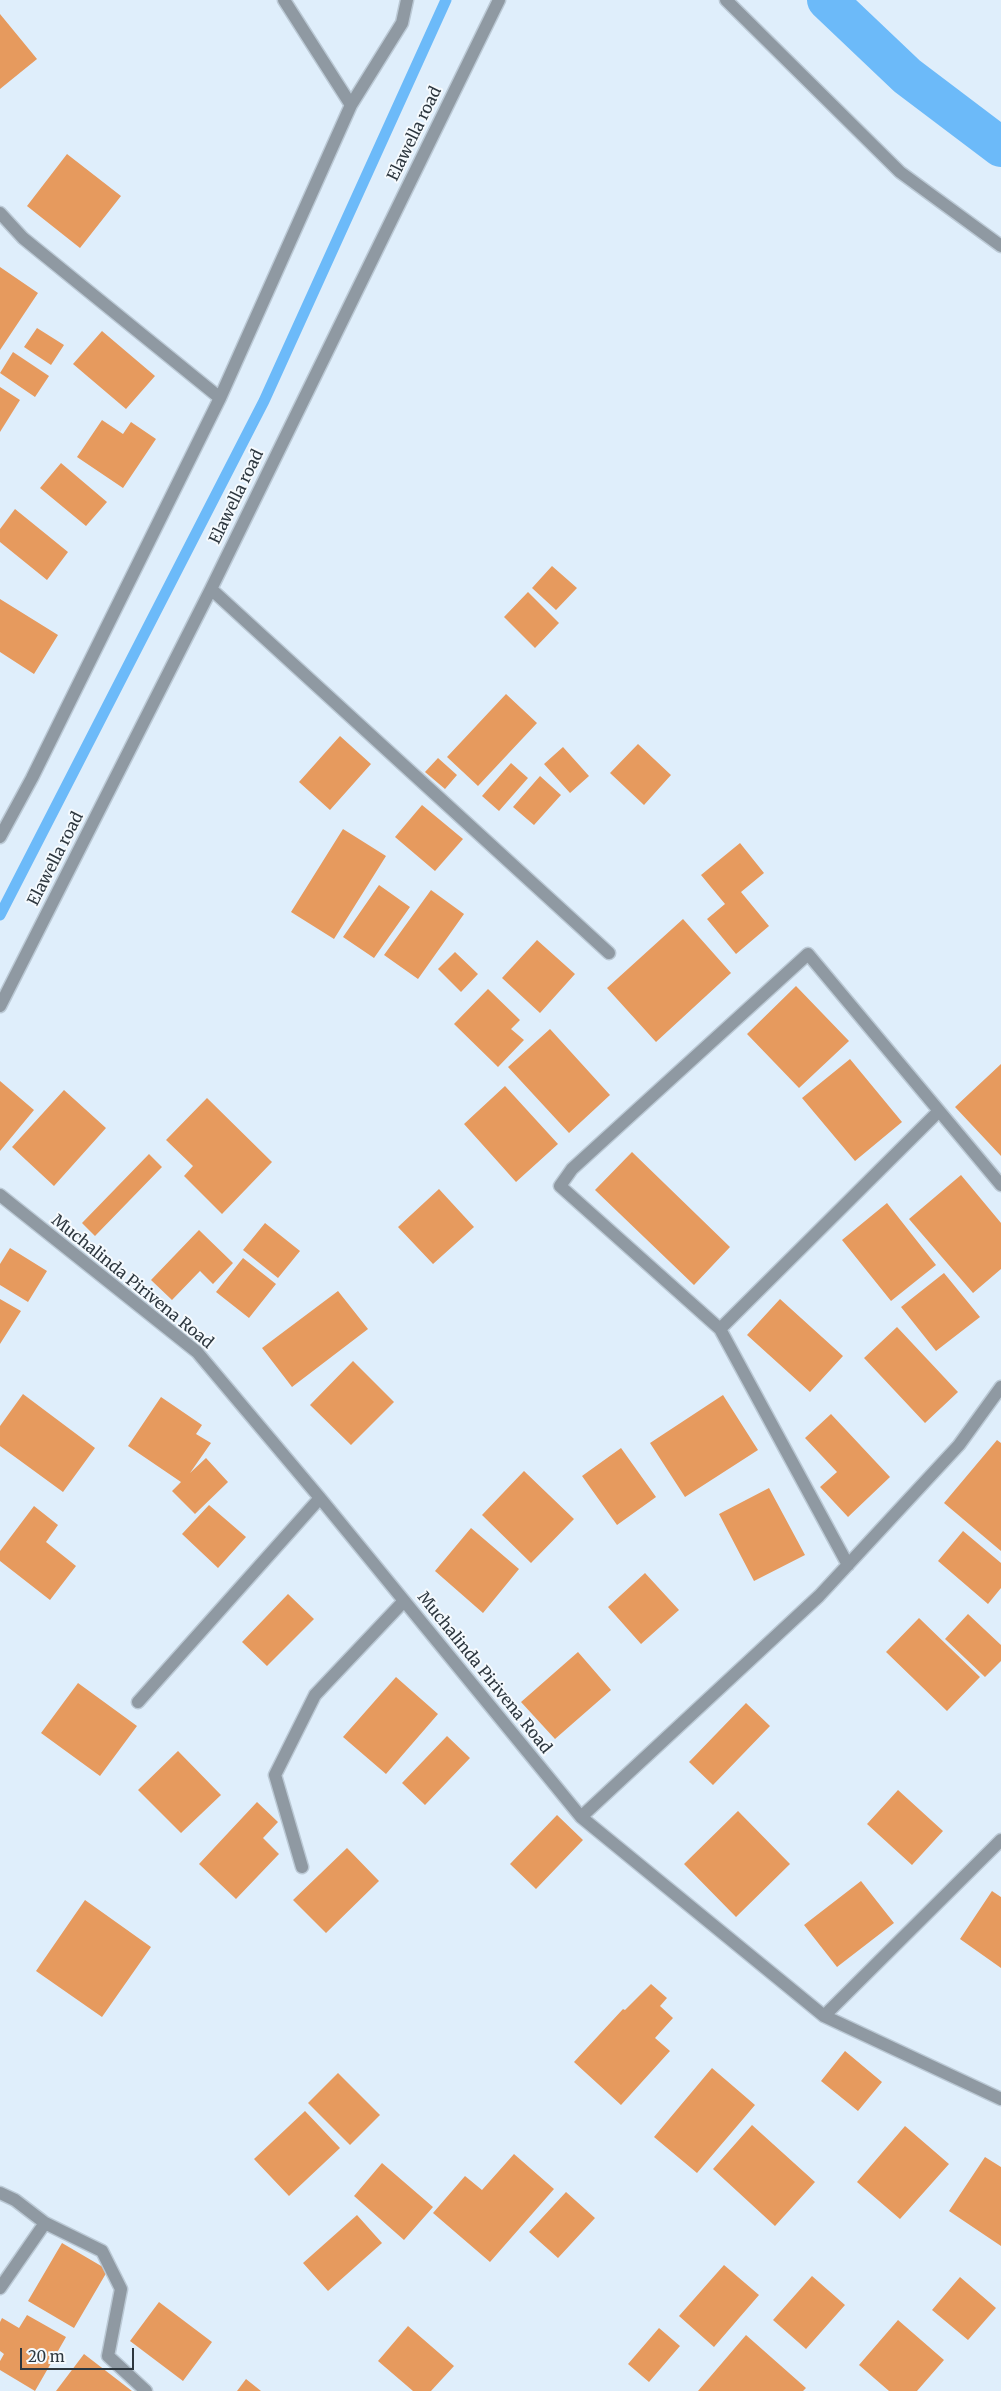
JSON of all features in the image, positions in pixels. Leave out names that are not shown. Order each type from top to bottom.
[{"type":"street","points":[[284,0],[351,105]]},
{"type":"street","points":[[0,837],[32,778],[220,398],[351,105],[402,24],[407,0]]},
{"type":"street","name":"Elawella road","points":[[0,1006],[211,589],[498,0]]},
{"type":"street","points":[[726,0],[900,172],[1001,246]]},
{"type":"street","points":[[0,212],[24,238],[220,398]]},
{"type":"street","points":[[211,589],[609,953]]},
{"type":"street","points":[[848,1565],[720,1329],[560,1186],[572,1169],[808,954],[1001,1185]]},
{"type":"street","points":[[720,1329],[939,1111]]},
{"type":"street","name":"Muchalinda Pirivena Road","points":[[0,1195],[197,1352],[320,1498],[581,1817],[824,2016],[1001,2099]]},
{"type":"street","points":[[581,1817],[812,1603],[959,1445],[1001,1387]]},
{"type":"street","points":[[138,1702],[320,1498]]},
{"type":"street","points":[[302,1867],[275,1775],[315,1695],[404,1601]]},
{"type":"street","points":[[824,2016],[1001,1840]]},
{"type":"street","points":[[0,2192],[15,2200],[45,2223],[102,2251],[121,2289],[108,2356],[146,2391]]},
{"type":"street","points":[[0,2288],[45,2223]]},
{"type":"building","points":[[0,14],[37,59],[0,89]]},
{"type":"building","points":[[67,154],[121,196],[80,248],[27,206]]},
{"type":"building","points":[[0,267],[38,293],[0,350]]},
{"type":"building","points":[[37,328],[64,345],[51,365],[24,347]]},
{"type":"building","points":[[102,331],[155,376],[126,409],[73,364]]},
{"type":"building","points":[[13,352],[49,376],[35,397],[0,373]]},
{"type":"building","points":[[0,387],[20,400],[0,432]]},
{"type":"building","points":[[102,420],[123,434],[131,422],[156,439],[123,488],[77,457]]},
{"type":"building","points":[[61,463],[107,502],[86,526],[40,488]]},
{"type":"building","points":[[15,509],[68,552],[47,580],[0,542],[0,529]]},
{"type":"building","points":[[552,566],[577,588],[556,610],[532,588]]},
{"type":"building","points":[[528,592],[559,623],[535,648],[504,617]]},
{"type":"building","points":[[0,599],[58,635],[34,674],[0,652]]},
{"type":"building","points":[[506,694],[537,723],[478,786],[447,757]]},
{"type":"building","points":[[340,736],[371,764],[330,810],[299,782]]},
{"type":"building","points":[[638,744],[671,775],[644,805],[610,773]]},
{"type":"building","points":[[563,747],[589,776],[570,793],[544,764]]},
{"type":"building","points":[[438,758],[457,775],[445,789],[425,772]]},
{"type":"building","points":[[511,763],[528,778],[499,811],[482,796]]},
{"type":"building","points":[[540,776],[561,795],[534,825],[513,807]]},
{"type":"building","points":[[422,805],[463,839],[435,871],[395,837]]},
{"type":"building","points":[[343,829],[386,856],[334,939],[291,912]]},
{"type":"building","points":[[740,843],[764,873],[741,892],[769,926],[736,954],[707,919],[725,904],[701,875]]},
{"type":"building","points":[[379,885],[410,907],[374,958],[343,937]]},
{"type":"building","points":[[431,890],[464,914],[418,979],[384,955]]},
{"type":"building","points":[[683,919],[731,973],[656,1042],[607,988]]},
{"type":"building","points":[[537,940],[575,974],[540,1013],[502,978]]},
{"type":"building","points":[[455,952],[478,974],[461,992],[438,969]]},
{"type":"building","points":[[796,986],[849,1041],[799,1088],[747,1034]]},
{"type":"building","points":[[488,989],[520,1020],[511,1029],[524,1040],[498,1067],[454,1024]]},
{"type":"building","points":[[550,1029],[610,1095],[569,1133],[508,1067]]},
{"type":"building","points":[[850,1059],[902,1122],[855,1161],[802,1098]]},
{"type":"building","points":[[1001,1064],[1001,1156],[955,1107]]},
{"type":"building","points":[[0,1081],[34,1110],[0,1151]]},
{"type":"building","points":[[505,1086],[558,1144],[516,1182],[464,1124]]},
{"type":"building","points":[[64,1090],[106,1128],[54,1186],[12,1147]]},
{"type":"building","points":[[207,1098],[272,1162],[222,1214],[184,1176],[193,1166],[166,1140]]},
{"type":"building","points":[[632,1152],[730,1247],[694,1285],[595,1190]]},
{"type":"building","points":[[149,1154],[162,1167],[95,1236],[82,1223]]},
{"type":"building","points":[[961,1175],[1001,1223],[1001,1269],[973,1293],[909,1219]]},
{"type":"building","points":[[439,1189],[474,1227],[433,1264],[398,1227]]},
{"type":"building","points":[[887,1203],[936,1265],[891,1301],[842,1240]]},
{"type":"building","points":[[265,1223],[300,1251],[278,1278],[243,1250]]},
{"type":"building","points":[[199,1230],[233,1263],[213,1284],[200,1271],[172,1300],[151,1280]]},
{"type":"building","points":[[10,1248],[47,1271],[28,1302],[0,1285],[0,1264]]},
{"type":"building","points":[[243,1258],[276,1284],[249,1318],[216,1292]]},
{"type":"building","points":[[944,1273],[980,1317],[936,1351],[901,1307]]},
{"type":"building","points":[[338,1291],[368,1329],[292,1387],[262,1348]]},
{"type":"building","points":[[0,1299],[21,1311],[0,1344]]},
{"type":"building","points":[[780,1299],[843,1356],[810,1392],[747,1335]]},
{"type":"building","points":[[897,1327],[958,1392],[925,1423],[864,1358]]},
{"type":"building","points":[[353,1361],[394,1402],[351,1445],[310,1405]]},
{"type":"building","points":[[23,1394],[95,1448],[63,1492],[0,1446],[0,1426]]},
{"type":"building","points":[[723,1395],[758,1450],[685,1497],[650,1443]]},
{"type":"building","points":[[161,1397],[202,1425],[196,1434],[211,1443],[190,1473],[206,1458],[228,1482],[195,1514],[172,1491],[181,1482],[128,1446]]},
{"type":"building","points":[[831,1414],[890,1477],[848,1517],[820,1487],[837,1472],[805,1438]]},
{"type":"building","points":[[997,1440],[1001,1443],[1001,1551],[944,1503]]},
{"type":"building","points":[[621,1448],[656,1497],[617,1525],[582,1476]]},
{"type":"building","points":[[524,1471],[574,1519],[531,1563],[482,1515]]},
{"type":"building","points":[[769,1488],[805,1555],[754,1581],[719,1514]]},
{"type":"building","points":[[209,1505],[246,1537],[218,1568],[182,1534]]},
{"type":"building","points":[[34,1506],[58,1525],[46,1542],[76,1566],[50,1600],[0,1561],[0,1551]]},
{"type":"building","points":[[471,1528],[519,1569],[483,1613],[435,1571]]},
{"type":"building","points":[[963,1531],[1001,1563],[1001,1588],[988,1604],[938,1561]]},
{"type":"building","points":[[645,1573],[679,1610],[641,1644],[608,1607]]},
{"type":"building","points":[[288,1594],[314,1619],[267,1666],[242,1642]]},
{"type":"building","points":[[968,1614],[1001,1645],[1001,1661],[985,1677],[945,1639]]},
{"type":"building","points":[[919,1618],[980,1677],[947,1711],[886,1652]]},
{"type":"building","points":[[578,1652],[611,1690],[555,1739],[521,1702]]},
{"type":"building","points":[[396,1677],[438,1714],[386,1774],[343,1737]]},
{"type":"building","points":[[78,1683],[137,1726],[100,1776],[41,1733]]},
{"type":"building","points":[[746,1703],[770,1726],[713,1785],[689,1762]]},
{"type":"building","points":[[447,1736],[470,1758],[425,1805],[402,1783]]},
{"type":"building","points":[[178,1751],[221,1795],[181,1833],[138,1790]]},
{"type":"building","points":[[898,1790],[943,1831],[912,1865],[867,1824]]},
{"type":"building","points":[[257,1802],[278,1822],[263,1838],[279,1854],[236,1899],[199,1864]]},
{"type":"building","points":[[738,1811],[790,1864],[736,1917],[684,1864]]},
{"type":"building","points":[[557,1815],[583,1840],[536,1889],[510,1864]]},
{"type":"building","points":[[347,1848],[379,1881],[326,1933],[293,1900]]},
{"type":"building","points":[[861,1881],[894,1923],[837,1967],[804,1925]]},
{"type":"building","points":[[992,1891],[1001,1897],[1001,1968],[960,1939]]},
{"type":"building","points":[[85,1900],[151,1947],[102,2017],[36,1971]]},
{"type":"building","points":[[651,1984],[667,1998],[660,2006],[673,2018],[655,2038],[670,2051],[621,2105],[574,2062],[623,2009],[625,2010]]},
{"type":"building","points":[[845,2051],[882,2082],[858,2111],[821,2081]]},
{"type":"building","points":[[712,2068],[755,2105],[697,2173],[654,2137]]},
{"type":"building","points":[[338,2073],[380,2115],[350,2145],[308,2103]]},
{"type":"building","points":[[305,2111],[340,2148],[289,2196],[254,2159]]},
{"type":"building","points":[[752,2125],[815,2182],[775,2226],[713,2169]]},
{"type":"building","points":[[905,2126],[949,2164],[900,2219],[857,2182]]},
{"type":"building","points":[[514,2154],[554,2189],[490,2262],[433,2213],[465,2176],[482,2190]]},
{"type":"building","points":[[985,2157],[1001,2167],[1001,2246],[949,2211]]},
{"type":"building","points":[[382,2163],[433,2207],[404,2240],[354,2196]]},
{"type":"building","points":[[566,2192],[595,2218],[558,2258],[529,2232]]},
{"type":"building","points":[[357,2215],[382,2243],[328,2291],[303,2263]]},
{"type":"building","points":[[62,2243],[108,2270],[74,2328],[28,2301]]},
{"type":"building","points":[[724,2265],[759,2295],[714,2347],[679,2316]]},
{"type":"building","points":[[812,2276],[845,2305],[806,2349],[773,2320]]},
{"type":"building","points":[[960,2277],[996,2308],[968,2340],[932,2310]]},
{"type":"building","points":[[159,2302],[212,2342],[183,2381],[130,2341]]},
{"type":"building","points":[[27,2315],[66,2337],[35,2391],[0,2370],[0,2361],[4,2354],[0,2351],[0,2322],[2,2318],[19,2328]]},
{"type":"building","points":[[898,2320],[944,2360],[917,2391],[889,2391],[859,2365]]},
{"type":"building","points":[[408,2326],[454,2366],[431,2391],[413,2391],[378,2361]]},
{"type":"building","points":[[659,2328],[680,2346],[649,2382],[628,2364]]},
{"type":"building","points":[[746,2335],[806,2388],[803,2391],[698,2391]]},
{"type":"building","points":[[84,2354],[132,2391],[56,2391]]},
{"type":"building","points":[[246,2379],[261,2391],[237,2391]]},
{"type":"waterway","points":[[0,915],[264,401],[446,0]]},
{"type":"waterway","points":[[827,0],[907,76],[1001,147]]}]
